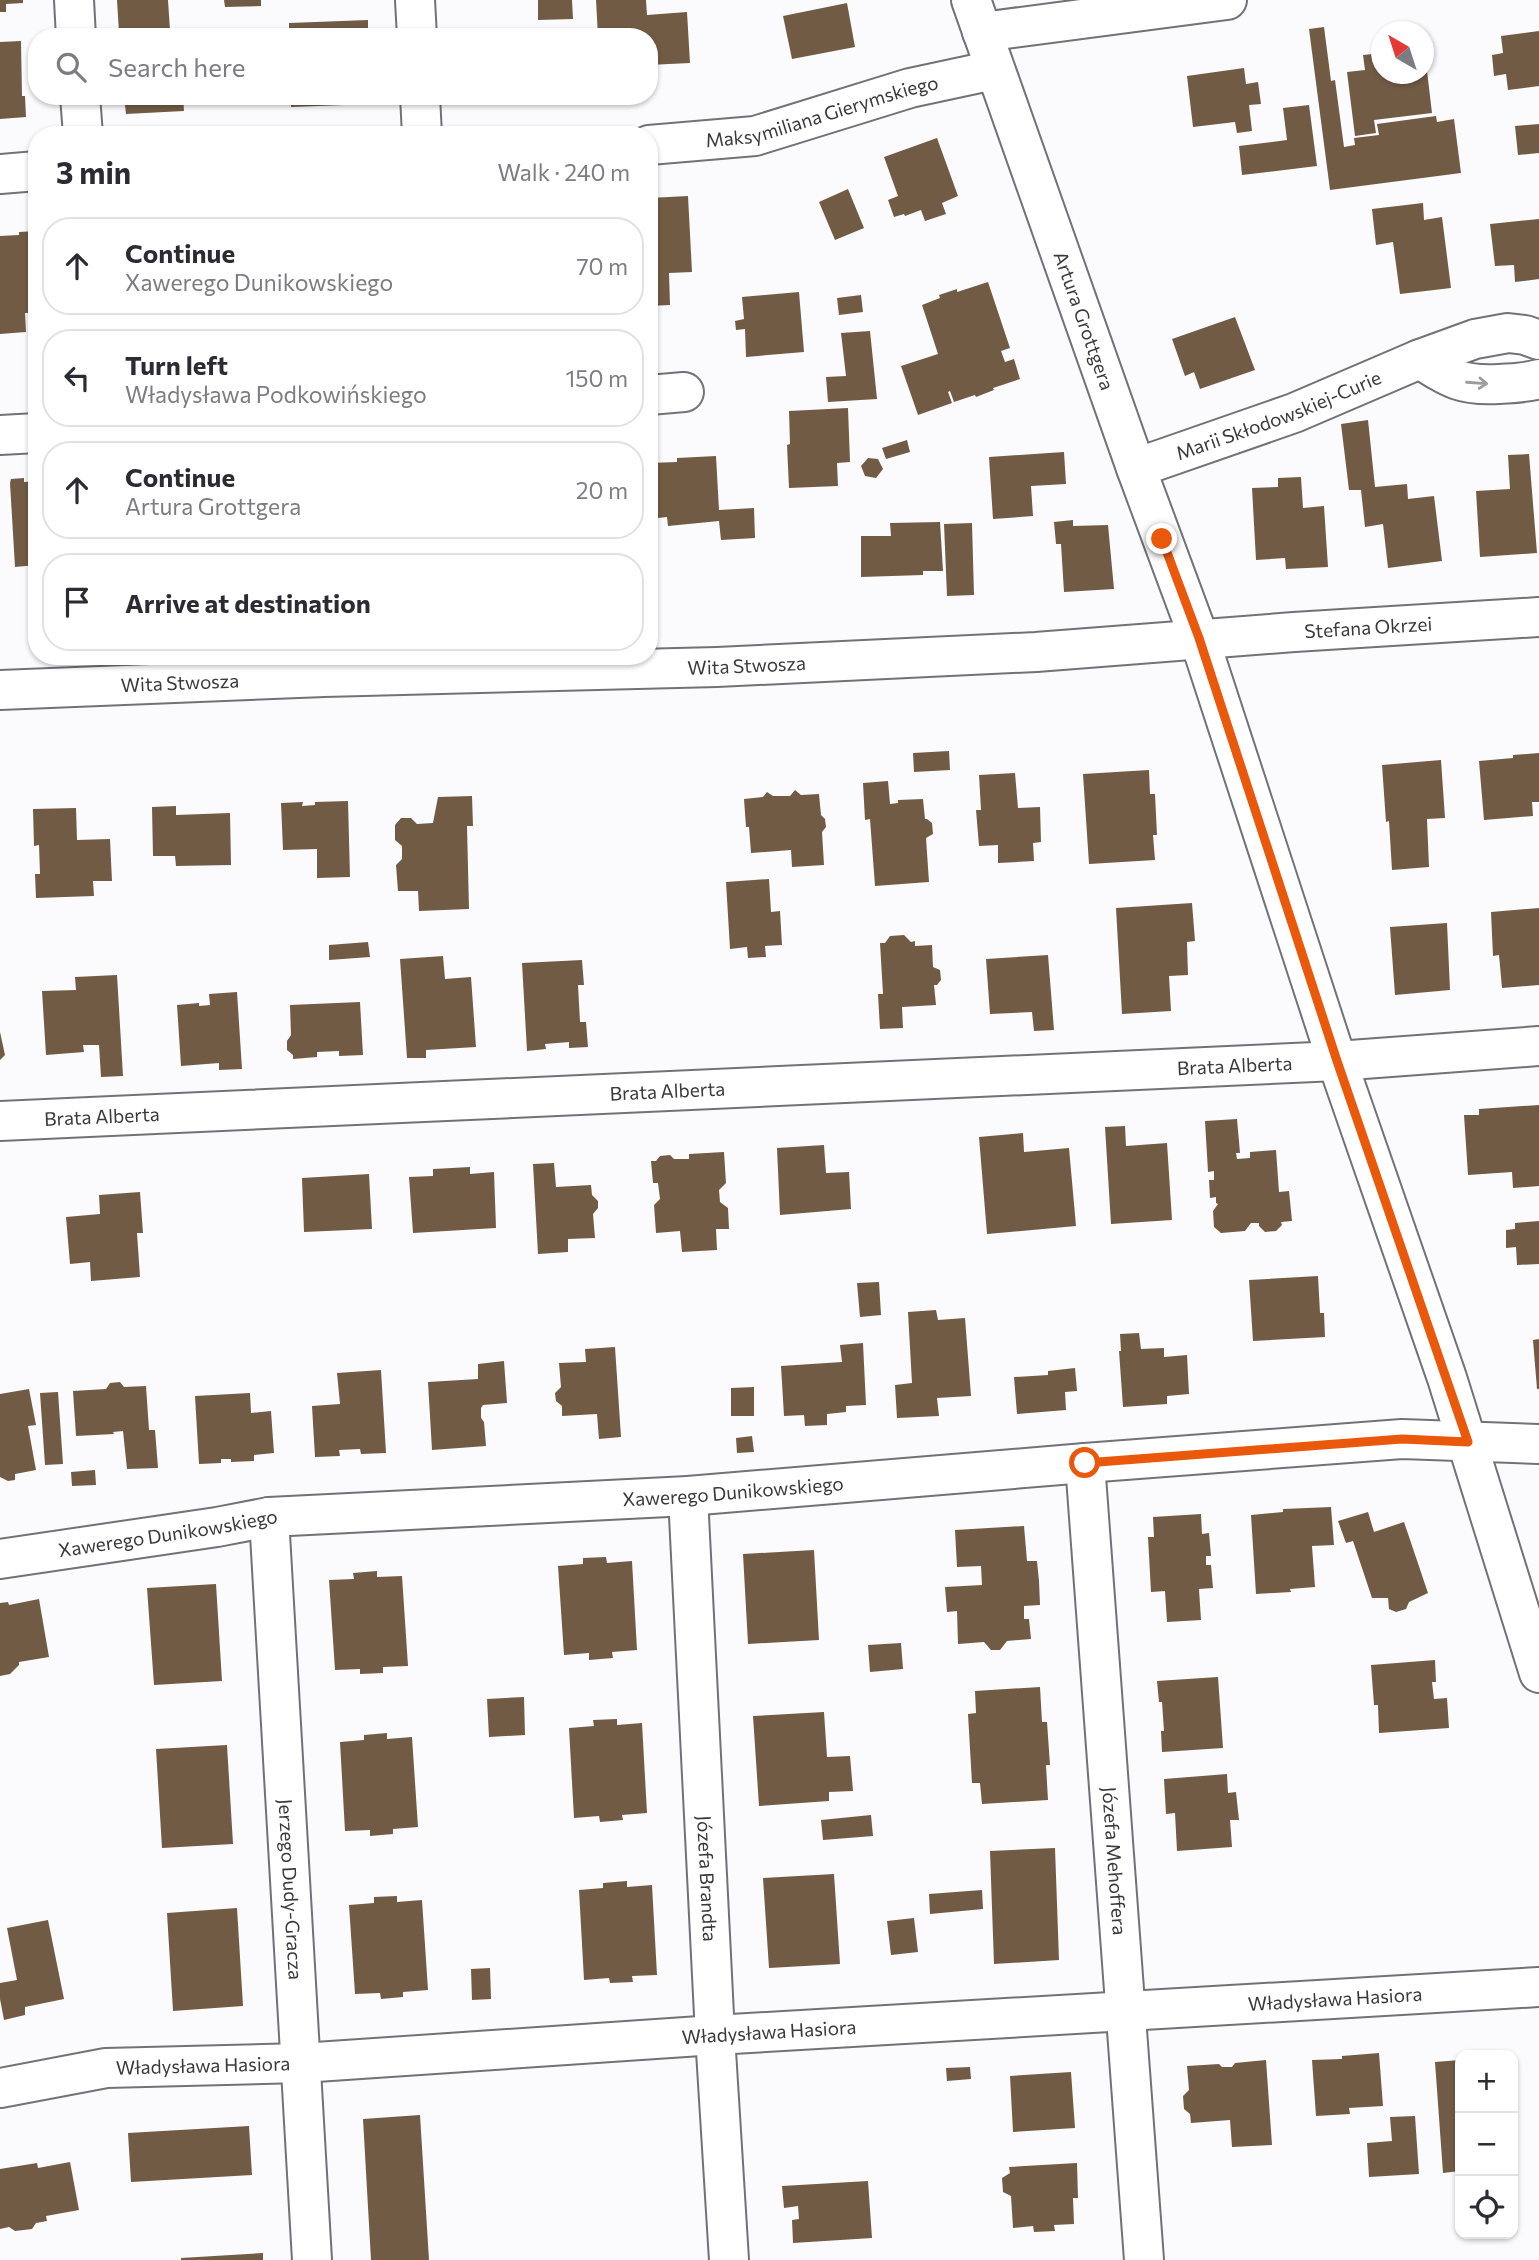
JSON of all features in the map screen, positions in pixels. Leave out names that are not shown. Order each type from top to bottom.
[{"type":"street","points":[[74,0],[76,28]]},
{"type":"street","points":[[415,0],[417,28]]},
{"type":"street","points":[[976,16],[1227,0]]},
{"type":"street","name":"Artura Grottgera","points":[[976,16],[1199,638],[1337,1061],[1468,1442],[1539,1672]]},
{"type":"street","name":"Maksymiliana Gierymskiego","points":[[658,144],[755,136],[910,88],[994,70]]},
{"type":"street","points":[[80,105],[82,126]]},
{"type":"street","points":[[420,105],[422,126]]},
{"type":"street","points":[[0,173],[28,171]]},
{"type":"street","name":"Marii Skłodowskiej-Curie","points":[[1136,468],[1294,413],[1420,359],[1475,339],[1508,333],[1539,340]]},
{"type":"street","points":[[1420,359],[1458,381],[1475,385],[1539,379]]},
{"type":"street","points":[[0,435],[28,433]]},
{"type":"street","name":"Stefana Okrzei","points":[[1199,638],[1539,617]]},
{"type":"street","name":"Wita Stwosza","points":[[0,690],[324,677],[716,667],[1036,652],[1199,638]]},
{"type":"street","name":"Brata Alberta","points":[[0,1121],[1337,1061],[1539,1046]]},
{"type":"street","name":"Xawerego Dunikowskiego","points":[[0,1559],[269,1517],[688,1496],[1402,1439],[1539,1444]]},
{"type":"street","name":"Józefa Mehoffera","points":[[1085,1463],[1144,2260]]},
{"type":"street","name":"Józefa Brandta","points":[[688,1496],[729,2260]]},
{"type":"street","name":"Jerzego Dudy-Gracza","points":[[269,1517],[313,2260]]},
{"type":"street","name":"Władysława Hasiora","points":[[0,2088],[106,2068],[301,2063],[715,2035],[1539,1987]]},
{"type":"building","points":[[0,0],[23,0],[23,3],[6,4],[6,12],[0,12]]},
{"type":"building","points":[[117,0],[168,0],[170,28],[119,28]]},
{"type":"building","points":[[224,0],[261,0],[261,6],[225,7]]},
{"type":"building","points":[[538,0],[572,0],[573,19],[538,20]]},
{"type":"building","points":[[596,0],[646,0],[647,15],[687,12],[690,63],[658,65],[658,28],[598,28]]},
{"type":"building","points":[[847,3],[855,47],[792,59],[783,16]]},
{"type":"building","points":[[368,20],[368,28],[289,28],[289,23]]},
{"type":"building","points":[[1324,27],[1331,81],[1335,80],[1344,147],[1355,145],[1354,138],[1379,135],[1377,124],[1436,116],[1437,122],[1454,119],[1461,173],[1330,190],[1309,29]]},
{"type":"building","points":[[1539,31],[1539,86],[1508,90],[1506,74],[1494,76],[1492,55],[1503,53],[1501,36]]},
{"type":"building","points":[[21,41],[22,96],[25,96],[26,117],[0,119],[0,42]]},
{"type":"building","points":[[1371,54],[1371,84],[1429,84],[1432,113],[1374,120],[1376,133],[1355,136],[1347,72],[1365,70],[1363,55]]},
{"type":"building","points":[[1244,68],[1246,84],[1258,82],[1261,104],[1249,105],[1252,131],[1237,133],[1235,122],[1193,127],[1187,76]]},
{"type":"building","points":[[125,105],[184,105],[184,111],[126,114]]},
{"type":"building","points":[[291,105],[344,105],[291,107]]},
{"type":"building","points":[[1309,105],[1317,166],[1242,175],[1239,146],[1287,140],[1283,108]]},
{"type":"building","points":[[1539,124],[1539,153],[1518,155],[1515,126]]},
{"type":"building","points":[[937,138],[958,196],[942,203],[946,214],[925,221],[921,210],[894,217],[888,200],[898,196],[884,157]]},
{"type":"building","points":[[848,189],[864,228],[835,240],[819,202]]},
{"type":"building","points":[[688,196],[692,272],[669,273],[670,305],[658,306],[658,198]]},
{"type":"building","points":[[1423,203],[1424,220],[1442,217],[1451,288],[1400,294],[1393,242],[1376,245],[1372,209]]},
{"type":"building","points":[[1539,219],[1539,279],[1515,282],[1514,265],[1495,266],[1490,224]]},
{"type":"building","points":[[19,232],[28,232],[26,332],[0,334],[0,236],[19,235]]},
{"type":"building","points":[[988,282],[1010,348],[1001,351],[1005,362],[1014,359],[1020,379],[976,397],[975,395],[954,402],[950,391],[948,392],[952,403],[918,415],[901,366],[938,354],[922,305],[940,298],[939,295]]},
{"type":"building","points":[[799,292],[804,352],[746,357],[745,329],[736,330],[735,321],[744,319],[742,297]]},
{"type":"building","points":[[861,295],[863,312],[839,315],[837,298]]},
{"type":"building","points":[[1235,317],[1255,370],[1200,389],[1194,372],[1185,376],[1172,339]]},
{"type":"building","points":[[870,331],[877,399],[828,402],[826,377],[846,376],[841,333]]},
{"type":"building","points":[[848,408],[850,462],[837,463],[838,486],[789,488],[789,411]]},
{"type":"building","points":[[1368,420],[1375,487],[1407,484],[1408,499],[1434,496],[1442,561],[1388,568],[1383,524],[1365,527],[1361,490],[1349,490],[1341,424]]},
{"type":"building","points":[[907,440],[910,452],[886,459],[882,448]]},
{"type":"building","points":[[1064,452],[1066,484],[1031,486],[1033,516],[993,519],[989,457]]},
{"type":"building","points":[[1529,454],[1537,553],[1480,557],[1476,491],[1510,489],[1508,455]]},
{"type":"building","points":[[716,456],[719,510],[754,508],[755,538],[721,540],[719,521],[668,526],[667,517],[658,518],[658,463],[677,462],[677,458]]},
{"type":"building","points":[[868,458],[878,459],[883,469],[876,478],[865,476],[861,466]]},
{"type":"building","points":[[1301,477],[1303,508],[1324,506],[1328,567],[1286,569],[1285,558],[1256,560],[1252,488],[1278,487],[1278,478]]},
{"type":"building","points":[[24,478],[24,482],[28,482],[28,566],[15,567],[11,479]]},
{"type":"building","points":[[1073,520],[1073,526],[1108,525],[1114,589],[1064,592],[1061,544],[1056,544],[1054,522]]},
{"type":"building","points":[[940,522],[943,571],[923,571],[923,575],[861,577],[861,536],[891,536],[890,523]]},
{"type":"building","points":[[972,523],[974,595],[947,596],[944,524]]},
{"type":"building","points":[[949,751],[950,770],[914,772],[913,753]]},
{"type":"building","points":[[1539,753],[1539,802],[1532,802],[1533,816],[1484,820],[1479,761]]},
{"type":"building","points":[[1441,760],[1445,818],[1427,819],[1429,867],[1392,870],[1382,765]]},
{"type":"building","points":[[1149,770],[1150,794],[1155,794],[1155,860],[1089,864],[1083,774]]},
{"type":"building","points":[[1015,773],[1018,808],[1040,807],[1041,842],[1033,843],[1034,861],[998,863],[998,845],[979,846],[976,810],[981,810],[979,775]]},
{"type":"building","points":[[888,781],[890,804],[898,803],[898,800],[923,799],[925,819],[932,823],[933,834],[926,838],[929,882],[875,886],[870,819],[865,820],[863,783]]},
{"type":"building","points":[[795,790],[801,795],[819,794],[821,815],[825,819],[826,827],[822,832],[824,865],[792,867],[791,850],[751,853],[744,799],[763,797],[767,792],[773,796],[790,796]]},
{"type":"building","points":[[472,796],[473,826],[467,826],[469,909],[419,911],[418,891],[398,891],[396,865],[402,859],[402,846],[395,840],[395,825],[401,818],[411,818],[417,824],[433,823],[438,797]]},
{"type":"building","points":[[348,801],[350,877],[317,878],[317,849],[283,850],[281,803],[303,802],[302,806],[315,805],[315,802]]},
{"type":"building","points":[[176,806],[176,815],[230,813],[231,865],[176,866],[175,856],[153,856],[152,807]]},
{"type":"building","points":[[76,808],[77,840],[110,839],[112,881],[93,881],[94,896],[36,898],[35,874],[40,874],[39,845],[34,846],[33,809]]},
{"type":"building","points":[[769,879],[771,912],[780,911],[782,945],[765,946],[766,957],[748,958],[747,947],[730,949],[726,882]]},
{"type":"building","points":[[1192,903],[1195,941],[1187,942],[1188,975],[1169,976],[1171,1011],[1122,1014],[1116,908]]},
{"type":"building","points":[[1539,908],[1539,985],[1502,988],[1499,955],[1493,956],[1491,912]]},
{"type":"building","points":[[1447,923],[1450,990],[1395,995],[1390,927]]},
{"type":"building","points":[[904,935],[911,942],[915,941],[915,946],[932,945],[933,967],[940,970],[941,980],[934,985],[936,1005],[902,1007],[903,1028],[880,1029],[878,994],[883,994],[880,943],[885,943],[890,936]]},
{"type":"building","points":[[368,942],[370,957],[329,960],[329,945]]},
{"type":"building","points":[[1048,955],[1054,1030],[1034,1031],[1032,1012],[990,1014],[986,959]]},
{"type":"building","points":[[443,956],[445,979],[471,977],[476,1047],[426,1050],[426,1058],[407,1058],[400,959]]},
{"type":"building","points":[[582,960],[584,985],[578,985],[580,1022],[586,1022],[588,1047],[569,1048],[569,1042],[545,1044],[546,1049],[527,1051],[522,963]]},
{"type":"building","points":[[117,975],[123,1076],[101,1077],[99,1045],[83,1045],[84,1052],[46,1055],[42,991],[76,990],[75,977]]},
{"type":"building","points":[[237,992],[242,1069],[219,1070],[219,1063],[181,1066],[177,1005],[210,1005],[209,994]]},
{"type":"building","points":[[360,1002],[363,1055],[339,1056],[339,1051],[317,1052],[317,1057],[293,1059],[293,1055],[287,1050],[287,1041],[291,1035],[290,1005]]},
{"type":"building","points":[[0,1032],[5,1055],[0,1060]]},
{"type":"building","points":[[1539,1105],[1539,1186],[1513,1188],[1512,1172],[1468,1175],[1464,1115],[1479,1115],[1479,1109]]},
{"type":"building","points":[[1237,1119],[1240,1153],[1236,1153],[1237,1159],[1250,1158],[1250,1152],[1276,1150],[1279,1192],[1289,1191],[1292,1221],[1281,1222],[1282,1225],[1276,1231],[1265,1232],[1259,1223],[1251,1223],[1245,1231],[1221,1233],[1214,1227],[1213,1211],[1218,1204],[1216,1197],[1210,1198],[1209,1180],[1214,1180],[1214,1171],[1208,1172],[1205,1121]]},
{"type":"building","points":[[1125,1126],[1126,1146],[1167,1143],[1172,1220],[1111,1224],[1105,1127]]},
{"type":"building","points":[[1023,1133],[1024,1152],[1069,1148],[1076,1226],[987,1234],[979,1137]]},
{"type":"building","points":[[824,1145],[826,1173],[849,1172],[851,1209],[780,1215],[777,1148]]},
{"type":"building","points":[[724,1152],[726,1183],[719,1190],[720,1202],[728,1208],[729,1229],[716,1229],[717,1250],[682,1252],[680,1231],[656,1233],[654,1205],[660,1199],[658,1183],[653,1183],[651,1161],[656,1161],[660,1156],[689,1159],[689,1154]]},
{"type":"building","points":[[554,1163],[556,1187],[591,1185],[592,1195],[598,1201],[598,1208],[593,1214],[595,1238],[568,1239],[568,1252],[538,1254],[533,1164]]},
{"type":"building","points":[[470,1167],[470,1174],[494,1172],[496,1228],[413,1233],[409,1177],[433,1176],[433,1169]]},
{"type":"building","points":[[369,1174],[372,1229],[304,1232],[302,1178]]},
{"type":"building","points":[[140,1192],[143,1233],[137,1233],[140,1277],[91,1281],[90,1262],[70,1264],[66,1217],[100,1214],[99,1195]]},
{"type":"building","points":[[1539,1221],[1539,1264],[1517,1265],[1516,1247],[1506,1248],[1506,1230],[1515,1229],[1515,1223]]},
{"type":"building","points":[[1318,1276],[1320,1313],[1324,1313],[1325,1337],[1253,1341],[1249,1280]]},
{"type":"building","points":[[879,1282],[881,1315],[860,1317],[857,1283]]},
{"type":"building","points":[[936,1310],[938,1320],[965,1318],[971,1396],[937,1398],[939,1416],[897,1418],[895,1385],[912,1383],[908,1312]]},
{"type":"building","points":[[1139,1333],[1141,1349],[1164,1348],[1164,1357],[1187,1355],[1189,1394],[1167,1396],[1167,1404],[1123,1407],[1120,1334]]},
{"type":"building","points":[[1539,1339],[1539,1389],[1537,1389],[1533,1340]]},
{"type":"building","points":[[863,1343],[866,1405],[846,1406],[846,1412],[827,1414],[827,1425],[805,1426],[804,1415],[784,1416],[781,1366],[842,1362],[840,1345]]},
{"type":"building","points":[[615,1347],[621,1437],[599,1439],[597,1414],[562,1416],[562,1406],[556,1401],[555,1393],[561,1387],[559,1363],[586,1362],[585,1349]]},
{"type":"building","points":[[504,1361],[507,1403],[483,1405],[481,1408],[486,1446],[432,1450],[428,1382],[478,1379],[478,1364]]},
{"type":"building","points":[[1075,1368],[1077,1391],[1065,1392],[1066,1410],[1017,1414],[1014,1377],[1048,1375],[1048,1371]]},
{"type":"building","points":[[381,1370],[386,1453],[361,1454],[360,1449],[339,1450],[340,1456],[315,1457],[312,1406],[340,1404],[337,1373]]},
{"type":"building","points":[[120,1382],[124,1387],[146,1386],[149,1430],[155,1430],[158,1468],[127,1469],[123,1431],[76,1436],[73,1391],[106,1389],[110,1383]]},
{"type":"building","points":[[754,1387],[754,1416],[731,1416],[731,1388]]},
{"type":"building","points":[[29,1389],[36,1425],[28,1426],[36,1470],[15,1474],[15,1480],[8,1481],[0,1477],[0,1394]]},
{"type":"building","points":[[58,1392],[63,1464],[45,1465],[40,1393]]},
{"type":"building","points":[[250,1393],[251,1413],[271,1411],[274,1453],[254,1455],[254,1461],[231,1462],[231,1459],[221,1459],[221,1463],[199,1464],[195,1396]]},
{"type":"building","points":[[752,1436],[754,1452],[737,1453],[736,1438]]},
{"type":"building","points":[[95,1470],[96,1485],[72,1486],[71,1472]]},
{"type":"building","points":[[1331,1507],[1334,1545],[1312,1546],[1315,1587],[1290,1589],[1291,1592],[1256,1594],[1251,1515],[1283,1512],[1283,1509]]},
{"type":"building","points":[[1368,1512],[1374,1532],[1404,1522],[1428,1593],[1409,1602],[1406,1609],[1396,1612],[1389,1609],[1388,1598],[1372,1598],[1353,1541],[1346,1543],[1338,1521]]},
{"type":"building","points":[[1201,1514],[1202,1534],[1209,1533],[1211,1556],[1206,1556],[1206,1565],[1211,1565],[1213,1588],[1199,1589],[1201,1620],[1167,1622],[1165,1591],[1151,1592],[1148,1537],[1154,1537],[1153,1517]]},
{"type":"building","points":[[1024,1526],[1027,1561],[1037,1561],[1039,1581],[1040,1605],[1024,1606],[1024,1619],[1029,1619],[1031,1639],[1007,1641],[1000,1650],[991,1650],[984,1642],[958,1644],[957,1611],[947,1612],[945,1587],[982,1585],[981,1566],[957,1567],[955,1530]]},
{"type":"building","points":[[814,1550],[819,1640],[748,1644],[743,1554]]},
{"type":"building","points":[[606,1557],[607,1563],[632,1561],[637,1650],[612,1652],[613,1658],[589,1660],[589,1653],[564,1655],[558,1566],[583,1564],[583,1558]]},
{"type":"building","points":[[377,1571],[377,1577],[402,1576],[408,1666],[383,1667],[383,1673],[360,1674],[360,1669],[335,1670],[329,1580],[354,1579],[353,1573]]},
{"type":"building","points":[[216,1584],[222,1681],[154,1685],[147,1588]]},
{"type":"building","points":[[39,1599],[49,1657],[19,1662],[10,1674],[0,1676],[0,1603],[8,1602],[9,1605]]},
{"type":"building","points":[[901,1643],[903,1669],[870,1672],[868,1645]]},
{"type":"building","points":[[1435,1660],[1436,1682],[1432,1682],[1434,1699],[1447,1698],[1449,1728],[1379,1733],[1378,1705],[1374,1705],[1371,1665]]},
{"type":"building","points":[[1218,1677],[1223,1748],[1162,1752],[1162,1702],[1159,1702],[1157,1681]]},
{"type":"building","points":[[1040,1687],[1042,1722],[1047,1722],[1050,1765],[1046,1765],[1048,1800],[982,1804],[980,1783],[972,1783],[968,1714],[976,1713],[975,1691]]},
{"type":"building","points":[[524,1697],[525,1735],[489,1737],[487,1699]]},
{"type":"building","points":[[824,1712],[827,1757],[850,1756],[853,1791],[829,1792],[829,1801],[759,1806],[753,1716]]},
{"type":"building","points":[[617,1719],[617,1725],[642,1723],[647,1813],[622,1815],[623,1820],[600,1822],[599,1816],[574,1818],[569,1728],[594,1726],[593,1720]]},
{"type":"building","points":[[387,1733],[387,1739],[412,1737],[418,1827],[393,1829],[393,1834],[370,1836],[370,1830],[345,1831],[340,1742],[364,1740],[364,1735]]},
{"type":"building","points":[[227,1745],[233,1844],[162,1848],[156,1749]]},
{"type":"building","points":[[1227,1774],[1228,1793],[1236,1792],[1239,1820],[1230,1820],[1232,1847],[1177,1851],[1175,1813],[1166,1814],[1164,1779]]},
{"type":"building","points":[[871,1815],[873,1836],[823,1840],[821,1820]]},
{"type":"building","points":[[1055,1848],[1059,1960],[994,1964],[990,1851]]},
{"type":"building","points":[[834,1874],[840,1964],[769,1968],[763,1878]]},
{"type":"building","points":[[627,1881],[627,1887],[652,1885],[657,1975],[632,1976],[633,1982],[610,1983],[609,1978],[584,1980],[579,1890],[603,1888],[603,1883]]},
{"type":"building","points":[[982,1890],[983,1909],[930,1914],[929,1894]]},
{"type":"building","points":[[397,1896],[397,1902],[422,1900],[428,1990],[403,1992],[403,1997],[381,1999],[380,1993],[355,1994],[349,1905],[374,1903],[374,1897]]},
{"type":"building","points":[[237,1908],[243,2006],[173,2011],[167,1913]]},
{"type":"building","points":[[914,1918],[918,1952],[891,1955],[887,1921]]},
{"type":"building","points":[[48,1920],[64,1999],[25,2007],[25,2015],[4,2020],[0,1983],[17,1980],[7,1928]]},
{"type":"building","points":[[490,1968],[491,1999],[472,2000],[471,1969]]},
{"type":"building","points":[[1379,2053],[1383,2106],[1349,2108],[1350,2114],[1316,2116],[1312,2060],[1342,2059],[1342,2056]]},
{"type":"building","points":[[1266,2060],[1272,2145],[1232,2147],[1230,2120],[1191,2123],[1190,2114],[1184,2109],[1183,2096],[1189,2090],[1187,2066],[1219,2064],[1222,2067],[1232,2067],[1235,2063]]},
{"type":"building","points":[[1455,2060],[1455,2172],[1443,2173],[1435,2062]]},
{"type":"building","points":[[970,2067],[971,2079],[947,2081],[946,2068]]},
{"type":"building","points":[[1071,2072],[1075,2128],[1013,2132],[1010,2076]]},
{"type":"building","points":[[420,2115],[429,2260],[371,2260],[363,2119]]},
{"type":"building","points":[[1415,2116],[1419,2174],[1369,2177],[1367,2143],[1392,2141],[1390,2117]]},
{"type":"building","points":[[249,2126],[252,2175],[131,2182],[128,2133]]},
{"type":"building","points":[[70,2162],[79,2210],[46,2216],[47,2221],[36,2223],[32,2229],[0,2229],[0,2169],[37,2163],[38,2168]]},
{"type":"building","points":[[1077,2163],[1078,2198],[1073,2198],[1074,2224],[1054,2225],[1055,2231],[1034,2232],[1033,2226],[1013,2228],[1011,2196],[1003,2192],[1002,2178],[1010,2173],[1009,2167]]},
{"type":"building","points":[[868,2181],[872,2238],[793,2243],[792,2220],[799,2219],[798,2206],[784,2208],[782,2186]]},
{"type":"building","points":[[263,2253],[263,2260],[181,2260],[181,2258]]},
{"type":"route","points":[[1085,1463],[1402,1439],[1468,1442],[1337,1061],[1199,638],[1162,539]]}]
